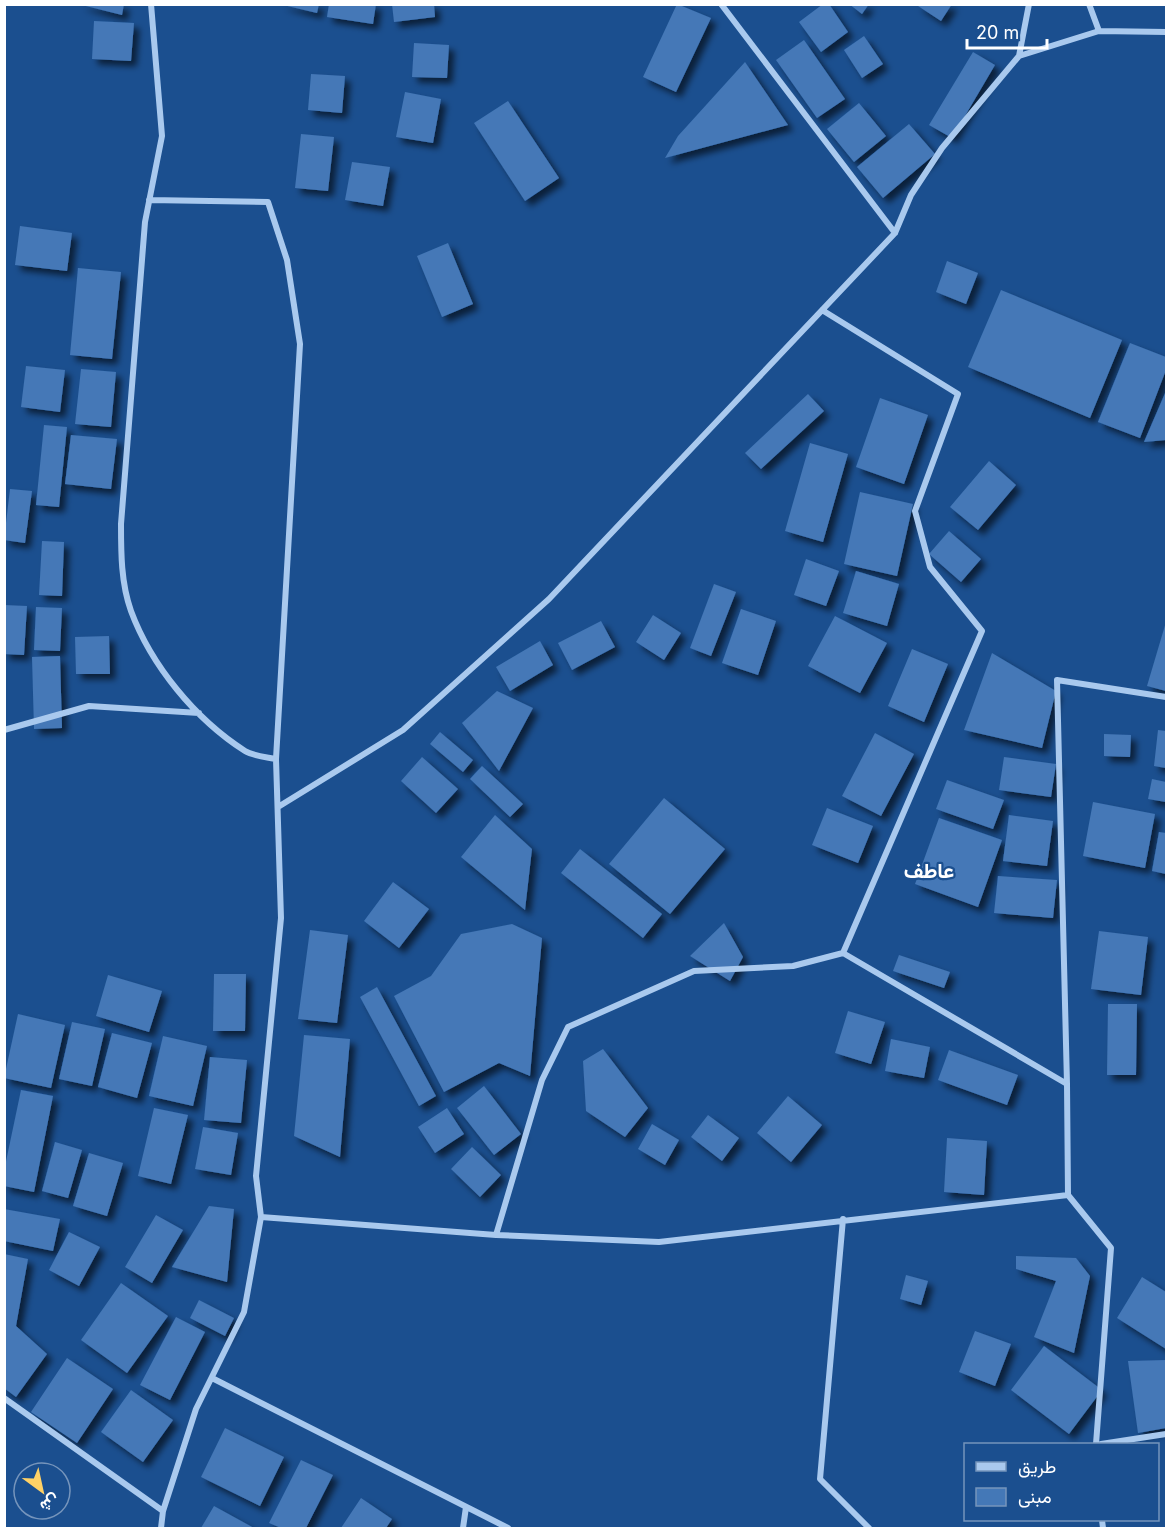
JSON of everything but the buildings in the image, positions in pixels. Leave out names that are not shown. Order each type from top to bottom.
[{"type":"street","points":[[151,4],[162,136],[145,222],[120,524],[122,567],[130,609],[147,648],[170,683],[246,753],[276,759]]},
{"type":"street","points":[[721,4],[895,233]]},
{"type":"street","points":[[278,807],[403,730],[549,599],[895,233],[911,195],[942,148],[1019,56],[1029,4]]},
{"type":"street","points":[[1089,4],[1099,31]]},
{"type":"street","points":[[1019,56],[1099,31],[1167,32]]},
{"type":"street","points":[[149,200],[268,202],[287,260],[300,344],[276,759],[280,918],[256,1176],[261,1217],[244,1312],[196,1409],[163,1511],[161,1528]]},
{"type":"street","points":[[822,310],[958,394],[915,511],[930,567],[982,631],[843,953]]},
{"type":"street","points":[[1096,1443],[1111,1248],[1068,1194],[1057,680],[1167,697]]},
{"type":"street","points":[[4,730],[88,706],[200,713]]},
{"type":"street","points":[[496,1235],[542,1080],[568,1027],[694,971],[793,966],[843,953],[1066,1084]]},
{"type":"street","points":[[261,1217],[496,1235],[659,1242],[1068,1194]]},
{"type":"street","points":[[843,1219],[820,1479],[869,1528]]},
{"type":"street","points":[[212,1378],[508,1528]]},
{"type":"street","points":[[4,1398],[163,1511]]},
{"type":"street","points":[[1108,1443],[1167,1434]]},
{"type":"street","points":[[463,1528],[466,1507]]},
{"type":"district","name":"عاطف","points":[[929,870]]}]
